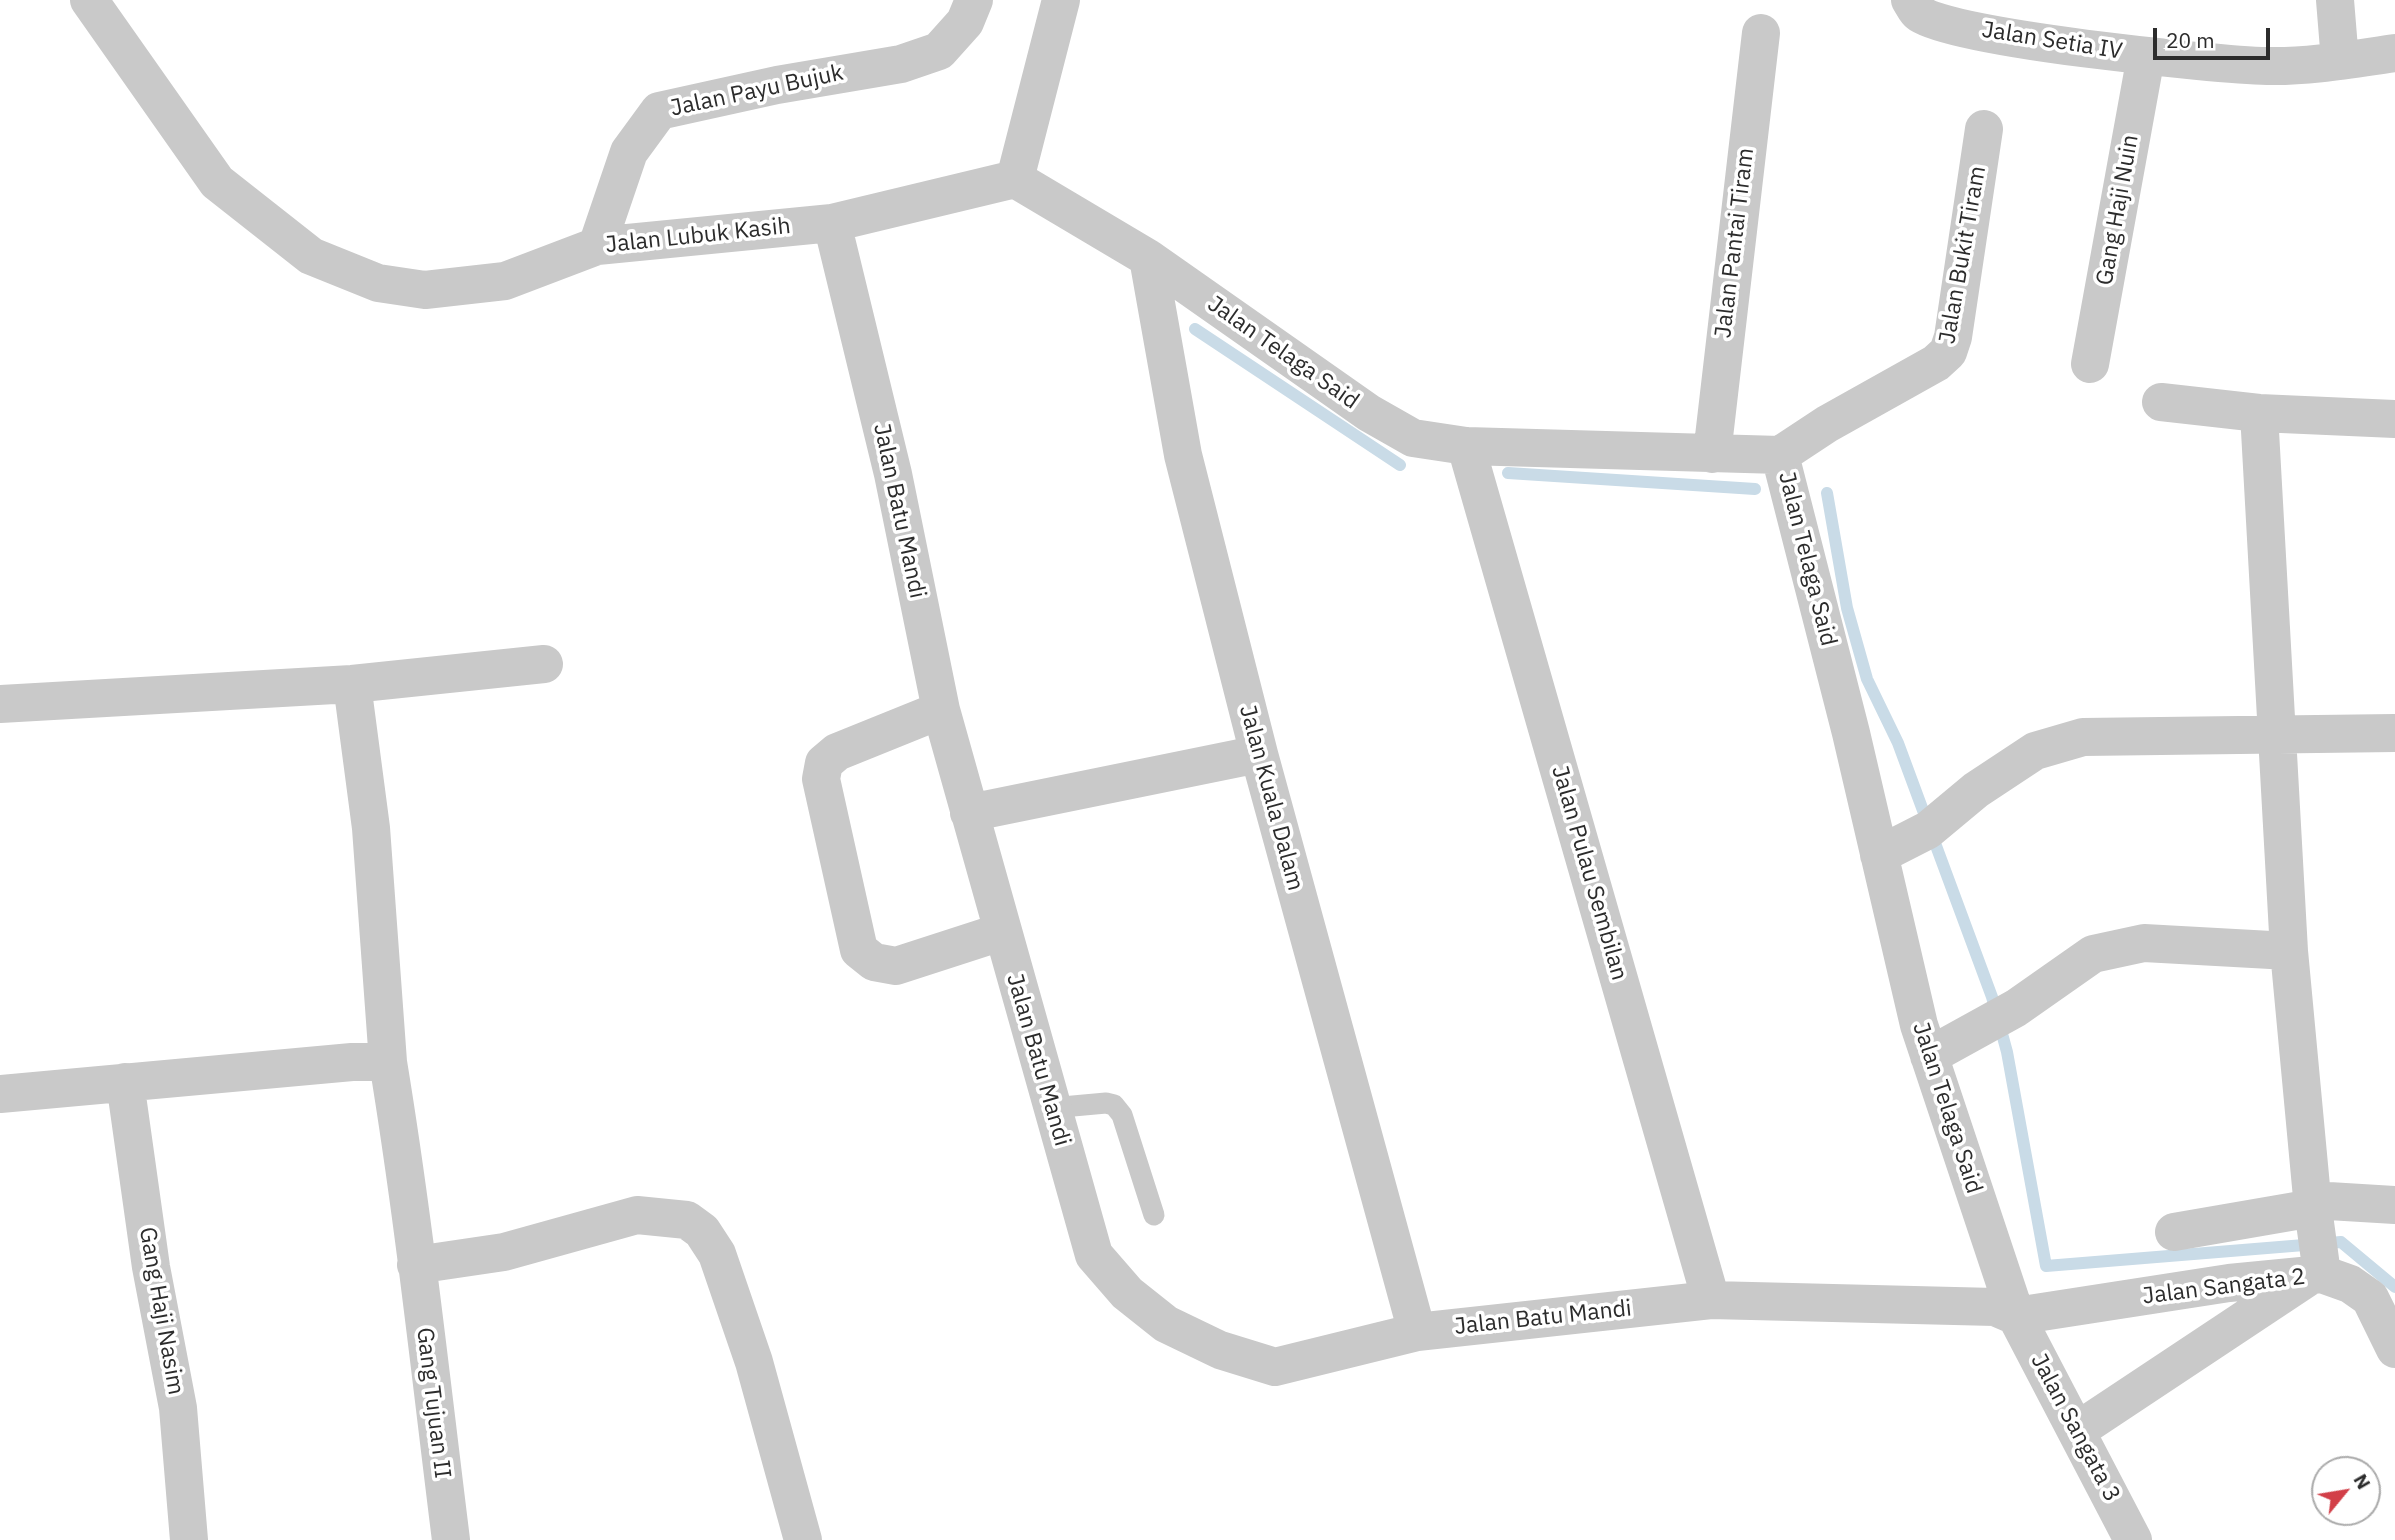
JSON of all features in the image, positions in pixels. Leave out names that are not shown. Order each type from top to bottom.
[{"type":"street","name":"Jalan Lubuk Kasih","points":[[89,0],[217,182],[259,218],[311,256],[378,283],[425,290],[505,281],[597,246],[832,223],[1015,179]]},
{"type":"street","name":"Jalan Payu Bujuk","points":[[597,246],[629,152],[659,111],[777,85],[901,64],[939,51],[965,22],[974,0]]},
{"type":"street","points":[[1015,179],[1061,0]]},
{"type":"street","points":[[2335,0],[2340,61]]},
{"type":"street","name":"Jalan Setia IV","points":[[1914,7],[1948,24],[2010,37],[2146,56],[2267,66],[2340,61],[2395,53]]},
{"type":"street","name":"Jalan Pantai Tiram","points":[[1712,454],[1761,33]]},
{"type":"street","name":"Gang Haji Nuin","points":[[2090,364],[2146,56]]},
{"type":"street","name":"Jalan Bukit Tiram","points":[[1780,456],[1827,424],[1936,363],[1948,352],[1953,337],[1984,129]]},
{"type":"street","name":"Jalan Telaga Said","points":[[1015,179],[1148,258],[1369,413],[1413,438],[1466,446],[1780,456],[1851,733],[1929,1056],[2016,1315]]},
{"type":"street","name":"Jalan Batu Mandi","points":[[832,223],[893,474],[941,710],[1001,932],[1094,1255],[1127,1293],[1166,1324],[1220,1350],[1275,1367],[1417,1332],[1712,1300]]},
{"type":"street","name":"Jalan Kuala Dalam","points":[[1148,258],[1183,455],[1259,754],[1417,1332]]},
{"type":"street","points":[[2161,402],[2259,413],[2395,419]]},
{"type":"street","points":[[2078,1430],[2318,1271],[2289,951],[2259,413]]},
{"type":"street","name":"Jalan Pulau Sembilan","points":[[1466,446],[1712,1300]]},
{"type":"street","points":[[0,704],[352,684],[544,664]]},
{"type":"street","name":"Gang Tujuan II","points":[[352,684],[371,828],[388,1062],[404,1158],[451,1540]]},
{"type":"street","points":[[941,710],[837,752],[824,763],[821,779],[859,950],[874,962],[896,966],[1001,932]]},
{"type":"street","points":[[1879,855],[1934,826],[1976,790],[2035,751],[2083,737],[2395,733]]},
{"type":"street","points":[[969,813],[1259,754]]},
{"type":"street","points":[[1929,1056],[2000,1018],[2093,954],[2144,943],[2289,951]]},
{"type":"street","points":[[0,1094],[352,1062],[388,1062]]},
{"type":"street","name":"Gang Haji Nasim","points":[[125,1082],[151,1267],[178,1408],[189,1540]]},
{"type":"street","points":[[2174,1232],[2313,1208],[2395,1205]]},
{"type":"street","points":[[416,1265],[504,1252],[637,1215],[687,1220],[702,1231],[721,1264],[754,1362],[803,1540]]},
{"type":"street","name":"Jalan Sangata 2","points":[[2016,1315],[2318,1271],[2350,1284],[2370,1298],[2395,1349]]},
{"type":"street","points":[[1712,1300],[1995,1307],[2016,1315]]},
{"type":"street","name":"Jalan Sangata 3","points":[[2016,1315],[2133,1540]]},
{"type":"lane","points":[[1051,1108],[1106,1103],[1114,1105],[1122,1115],[1154,1215]]},
{"type":"waterway","points":[[1195,329],[1400,465]]},
{"type":"waterway","points":[[1508,473],[1755,489]]},
{"type":"waterway","points":[[1827,493],[1847,608],[1867,679],[1898,743],[1992,997],[2007,1052],[2046,1266],[2341,1242],[2395,1287]]}]
